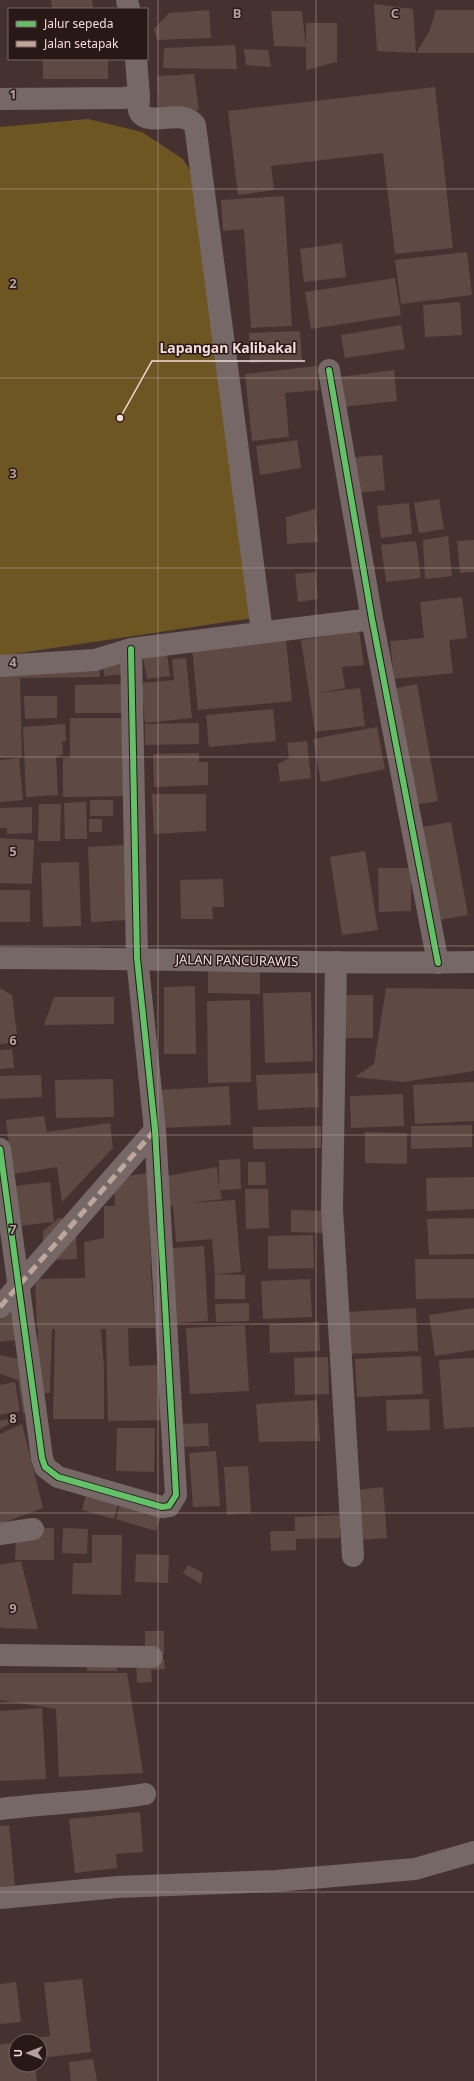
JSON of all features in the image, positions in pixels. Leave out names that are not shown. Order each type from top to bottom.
[{"type":"street","points":[[136,60],[139,110],[142,115],[149,118],[185,118],[192,120],[195,125],[262,632]]},
{"type":"street","points":[[0,99],[116,98],[139,96]]},
{"type":"street","points":[[329,370],[372,619],[438,963]]},
{"type":"street","points":[[0,666],[95,660],[131,649],[372,619]]},
{"type":"street","points":[[0,1149],[20,1286],[42,1458],[45,1467],[58,1477],[162,1507],[169,1506],[176,1495],[154,1130],[137,958],[131,649]]},
{"type":"street","name":"JALAN PANCURAWIS","points":[[0,958],[137,958],[438,963],[474,962]]},
{"type":"street","points":[[336,962],[332,1209],[352,1556]]},
{"type":"street","points":[[0,1307],[20,1286],[154,1130]]},
{"type":"street","points":[[0,1534],[33,1529]]},
{"type":"street","points":[[0,1655],[152,1657]]},
{"type":"street","points":[[0,1809],[47,1804],[104,1801],[145,1794]]},
{"type":"street","points":[[0,1898],[117,1887],[276,1881],[415,1869],[474,1852]]},
{"type":"shaded area","points":[[88,119],[142,132],[183,159],[208,199],[266,616],[0,656],[0,127]]},
{"type":"building","points":[[51,0],[92,0],[93,8],[52,8]]},
{"type":"building","points":[[374,4],[413,9],[416,53],[377,51]]},
{"type":"building","points":[[209,10],[211,38],[157,40],[154,29],[169,13]]},
{"type":"building","points":[[436,10],[474,10],[474,53],[416,53],[429,32]]},
{"type":"building","points":[[271,11],[302,11],[306,47],[274,46]]},
{"type":"building","points":[[306,23],[337,23],[337,62],[306,70]]},
{"type":"building","points":[[235,45],[237,69],[163,68],[164,48]]},
{"type":"building","points":[[244,49],[268,50],[271,67],[246,65]]},
{"type":"building","points":[[43,60],[108,60],[108,79],[43,79]]},
{"type":"building","points":[[194,74],[199,110],[159,108],[157,76]]},
{"type":"building","points":[[435,87],[453,248],[395,254],[383,153],[271,166],[274,190],[238,195],[228,111]]},
{"type":"building","points":[[284,196],[292,326],[251,328],[244,229],[223,231],[221,200]]},
{"type":"building","points":[[342,243],[346,277],[304,282],[300,249]]},
{"type":"building","points":[[467,252],[472,295],[401,304],[395,260]]},
{"type":"building","points":[[395,278],[401,315],[311,329],[305,292]]},
{"type":"building","points":[[460,302],[462,335],[425,337],[423,305]]},
{"type":"building","points":[[401,325],[405,349],[345,358],[341,335]]},
{"type":"building","points":[[300,331],[302,360],[250,363],[249,333]]},
{"type":"building","points":[[317,366],[319,390],[285,393],[289,437],[252,441],[245,374]]},
{"type":"building","points":[[394,370],[397,401],[342,407],[339,377]]},
{"type":"building","points":[[297,440],[301,468],[260,475],[256,446]]},
{"type":"building","points":[[382,455],[385,490],[358,493],[355,457]]},
{"type":"building","points":[[439,499],[444,529],[419,533],[414,503]]},
{"type":"building","points":[[409,503],[412,534],[381,538],[377,506]]},
{"type":"building","points":[[315,509],[318,542],[287,544],[286,517]]},
{"type":"building","points":[[448,536],[452,576],[425,579],[423,540]]},
{"type":"building","points":[[474,540],[474,572],[460,573],[457,541]]},
{"type":"building","points":[[416,541],[421,578],[386,582],[381,545]]},
{"type":"building","points":[[315,572],[318,599],[298,602],[295,574]]},
{"type":"building","points":[[462,597],[467,638],[449,640],[453,673],[394,679],[390,641],[424,638],[420,602]]},
{"type":"building","points":[[359,631],[364,665],[342,667],[345,688],[317,693],[360,688],[365,726],[315,732],[301,640]]},
{"type":"building","points":[[286,639],[292,701],[198,710],[192,648]]},
{"type":"building","points":[[167,654],[170,676],[147,679],[143,658]]},
{"type":"building","points":[[122,656],[124,674],[104,676],[103,663]]},
{"type":"building","points":[[186,658],[192,718],[145,723],[141,683],[174,680],[172,659]]},
{"type":"building","points":[[99,667],[100,677],[20,678],[22,757],[0,757],[0,669]]},
{"type":"building","points":[[128,684],[121,713],[75,713],[75,685]]},
{"type":"building","points":[[417,684],[438,801],[414,805],[392,689]]},
{"type":"building","points":[[24,696],[57,696],[57,718],[25,719]]},
{"type":"building","points":[[273,709],[276,741],[209,747],[206,715]]},
{"type":"building","points":[[70,718],[125,718],[126,796],[63,797],[63,759],[70,758]]},
{"type":"building","points":[[199,723],[199,744],[145,745],[145,724]]},
{"type":"building","points":[[65,724],[66,740],[62,742],[63,754],[56,757],[58,795],[26,797],[23,727]]},
{"type":"building","points":[[377,727],[385,769],[321,782],[313,739]]},
{"type":"building","points":[[307,741],[311,778],[280,782],[278,764],[289,758],[287,743]]},
{"type":"building","points":[[199,753],[199,762],[208,762],[208,785],[154,787],[153,754]]},
{"type":"building","points":[[19,758],[23,800],[0,802],[0,760]]},
{"type":"building","points":[[152,794],[206,794],[206,831],[154,834]]},
{"type":"building","points":[[90,800],[113,800],[113,816],[90,816]]},
{"type":"building","points":[[86,802],[87,839],[65,839],[64,803]]},
{"type":"building","points":[[39,804],[61,804],[60,841],[38,841]]},
{"type":"building","points":[[32,807],[32,833],[7,834],[7,828],[0,828],[0,808]]},
{"type":"building","points":[[89,819],[102,819],[102,832],[89,832]]},
{"type":"building","points":[[451,822],[468,915],[433,921],[417,828]]},
{"type":"building","points":[[0,838],[34,840],[32,884],[0,883]]},
{"type":"building","points":[[126,845],[129,920],[91,922],[88,847]]},
{"type":"building","points":[[365,851],[378,930],[342,935],[330,857]]},
{"type":"building","points":[[79,862],[81,926],[43,927],[41,863]]},
{"type":"building","points":[[378,868],[411,868],[411,911],[379,912]]},
{"type":"building","points":[[223,879],[224,907],[212,907],[213,919],[181,919],[180,880]]},
{"type":"building","points":[[0,890],[30,890],[30,922],[0,922]]},
{"type":"building","points":[[208,971],[260,972],[260,994],[208,993]]},
{"type":"building","points":[[195,986],[196,1054],[164,1054],[164,987]]},
{"type":"building","points":[[0,988],[12,995],[18,1042],[0,1044]]},
{"type":"building","points":[[386,988],[474,989],[474,1071],[403,1082],[355,1077],[374,1064]]},
{"type":"building","points":[[311,992],[313,1061],[265,1063],[263,993]]},
{"type":"building","points":[[337,995],[373,995],[373,1038],[337,1038]]},
{"type":"building","points":[[54,997],[114,997],[114,1024],[44,1025]]},
{"type":"building","points":[[250,1000],[251,1082],[208,1083],[207,1001]]},
{"type":"building","points":[[12,1049],[14,1068],[0,1069],[0,1050]]},
{"type":"building","points":[[318,1073],[319,1107],[258,1110],[256,1075]]},
{"type":"building","points":[[41,1075],[42,1097],[0,1099],[0,1076]]},
{"type":"building","points":[[113,1079],[114,1117],[56,1118],[55,1080]]},
{"type":"building","points":[[474,1082],[474,1121],[415,1124],[413,1085]]},
{"type":"building","points":[[229,1086],[231,1125],[160,1128],[159,1090]]},
{"type":"building","points":[[403,1094],[404,1126],[351,1128],[350,1096]]},
{"type":"building","points":[[44,1116],[47,1132],[110,1123],[113,1148],[62,1202],[57,1167],[13,1174],[6,1120]]},
{"type":"building","points":[[472,1125],[472,1147],[411,1149],[411,1126]]},
{"type":"building","points":[[321,1126],[321,1148],[253,1149],[253,1127]]},
{"type":"building","points":[[365,1132],[407,1133],[407,1164],[365,1163]]},
{"type":"building","points":[[240,1159],[241,1189],[220,1190],[222,1199],[188,1203],[235,1200],[241,1272],[215,1274],[212,1239],[176,1242],[173,1205],[167,1209],[161,1177],[217,1167],[219,1188],[219,1160]]},
{"type":"building","points":[[248,1162],[265,1162],[266,1185],[248,1185]]},
{"type":"building","points":[[148,1173],[151,1275],[155,1328],[128,1328],[129,1366],[162,1365],[163,1420],[108,1421],[106,1329],[101,1329],[104,1368],[104,1419],[53,1419],[55,1329],[52,1329],[50,1393],[36,1393],[38,1329],[35,1279],[85,1278],[84,1242],[104,1238],[104,1206],[115,1206],[114,1178]]},
{"type":"building","points":[[474,1177],[474,1209],[427,1211],[426,1178]]},
{"type":"building","points":[[50,1182],[54,1222],[18,1226],[13,1186]]},
{"type":"building","points":[[245,1189],[268,1189],[269,1228],[246,1229]]},
{"type":"building","points":[[291,1210],[328,1211],[327,1233],[291,1232]]},
{"type":"building","points":[[59,1218],[76,1220],[43,1253],[43,1231]]},
{"type":"building","points":[[474,1218],[474,1254],[429,1255],[427,1219]]},
{"type":"building","points":[[76,1229],[77,1259],[49,1260]]},
{"type":"building","points":[[313,1235],[314,1268],[268,1269],[268,1236]]},
{"type":"building","points":[[204,1246],[208,1321],[176,1323],[172,1248]]},
{"type":"building","points":[[415,1259],[474,1259],[474,1298],[416,1299]]},
{"type":"building","points":[[215,1274],[245,1275],[245,1299],[215,1299]]},
{"type":"building","points":[[310,1279],[312,1317],[263,1319],[261,1281]]},
{"type":"building","points":[[17,1293],[23,1339],[0,1342],[0,1314]]},
{"type":"building","points":[[249,1303],[249,1321],[216,1322],[215,1304]]},
{"type":"building","points":[[416,1308],[418,1351],[348,1354],[346,1312]]},
{"type":"building","points":[[474,1308],[474,1350],[435,1356],[429,1315]]},
{"type":"building","points":[[319,1322],[320,1351],[270,1353],[269,1324]]},
{"type":"building","points":[[245,1325],[249,1391],[190,1394],[186,1328]]},
{"type":"building","points":[[0,1355],[24,1360],[32,1412],[23,1413],[18,1380],[0,1374]]},
{"type":"building","points":[[421,1356],[423,1394],[357,1397],[355,1359]]},
{"type":"building","points":[[328,1357],[329,1394],[295,1395],[294,1358]]},
{"type":"building","points":[[474,1358],[474,1427],[444,1429],[439,1360]]},
{"type":"building","points":[[15,1382],[20,1411],[0,1415],[0,1385]]},
{"type":"building","points":[[429,1399],[430,1430],[387,1431],[386,1400]]},
{"type":"building","points":[[317,1400],[320,1441],[259,1442],[256,1404]]},
{"type":"building","points":[[18,1419],[0,1429],[0,1420]]},
{"type":"building","points":[[208,1423],[209,1446],[179,1447],[179,1424]]},
{"type":"building","points":[[22,1424],[43,1508],[0,1524],[0,1434]]},
{"type":"building","points":[[117,1428],[155,1428],[154,1472],[116,1471]]},
{"type":"building","points":[[216,1451],[220,1506],[193,1507],[189,1453]]},
{"type":"building","points":[[248,1466],[251,1513],[227,1515],[224,1467]]},
{"type":"building","points":[[383,1487],[387,1538],[360,1540],[355,1490]]},
{"type":"building","points":[[88,1488],[120,1497],[114,1519],[82,1510]]},
{"type":"building","points":[[122,1498],[163,1509],[156,1531],[116,1519]]},
{"type":"building","points":[[340,1515],[340,1538],[296,1539],[296,1550],[271,1551],[270,1531],[295,1531],[295,1517]]},
{"type":"building","points":[[43,1528],[54,1528],[54,1560],[15,1560],[16,1535],[42,1536]]},
{"type":"building","points":[[63,1528],[88,1529],[87,1554],[62,1553]]},
{"type":"building","points":[[92,1535],[122,1535],[121,1595],[72,1594],[73,1563],[92,1563]]},
{"type":"building","points":[[136,1554],[169,1555],[168,1583],[135,1582]]},
{"type":"building","points":[[21,1561],[38,1629],[1,1628],[0,1625],[0,1565]]},
{"type":"building","points":[[188,1565],[203,1573],[201,1584],[183,1573]]},
{"type":"building","points":[[145,1631],[164,1631],[164,1654],[145,1654]]},
{"type":"building","points":[[86,1660],[117,1660],[117,1671],[87,1671]]},
{"type":"building","points":[[164,1660],[165,1669],[151,1670],[152,1682],[137,1683],[136,1662]]},
{"type":"building","points":[[0,1673],[127,1673],[143,1773],[59,1777],[56,1709],[0,1700]]},
{"type":"building","points":[[42,1708],[46,1779],[0,1781],[0,1711]]},
{"type":"building","points":[[140,1812],[143,1852],[116,1854],[117,1868],[75,1873],[69,1819]]},
{"type":"building","points":[[9,1825],[15,1885],[0,1887],[0,1826]]},
{"type":"building","points":[[82,1979],[91,2052],[48,2057],[48,2036],[50,2036],[44,1983]]},
{"type":"building","points":[[16,1982],[21,2022],[0,2024],[0,1984]]},
{"type":"building","points":[[0,2044],[8,2044],[8,2073],[36,2073],[37,2081],[0,2081]]},
{"type":"building","points":[[93,2059],[97,2081],[71,2081],[69,2062]]},
{"type":"marked path","points":[[0,1307],[155,1130]]},
{"type":"cycle path","points":[[329,370],[372,619],[438,963]]},
{"type":"cycle path","points":[[0,1149],[42,1458],[45,1467],[58,1477],[162,1507],[169,1506],[176,1495],[155,1130],[137,958],[131,649]]},
{"type":"place","name":"Lapangan Kalibakal","points":[[120,418]]}]
